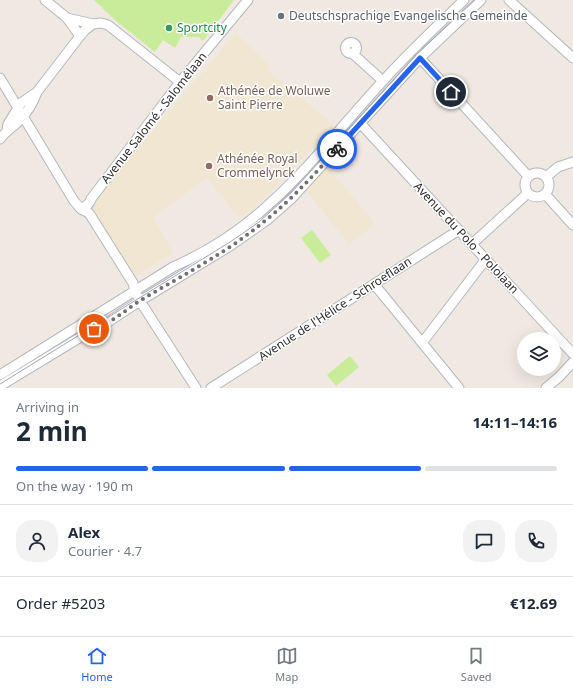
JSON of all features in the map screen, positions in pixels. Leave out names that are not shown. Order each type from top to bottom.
[{"type":"street","points":[[45,0],[67,18],[80,36]]},
{"type":"street","name":"Avenue Salomé - Salomélaan","points":[[81,208],[87,206],[180,82],[248,0]]},
{"type":"street","points":[[0,386],[94,329],[106,324],[140,300],[230,246],[267,220],[292,198],[420,58],[481,0]]},
{"type":"street","points":[[509,0],[573,58]]},
{"type":"street","points":[[0,375],[135,291],[224,239],[244,225],[268,206],[294,180],[412,50],[461,3],[465,14]]},
{"type":"street","points":[[67,18],[93,24],[100,23],[108,25],[180,82]]},
{"type":"street","points":[[6,130],[12,128],[23,117],[37,92],[80,36],[93,24]]},
{"type":"street","points":[[352,53],[383,82]]},
{"type":"street","points":[[420,58],[528,176]]},
{"type":"street","points":[[0,78],[74,201],[89,213],[133,283],[140,300],[196,388]]},
{"type":"street","points":[[0,139],[20,103],[37,92]]},
{"type":"street","name":"Avenue du Polo - Pololaan","points":[[360,122],[573,354]]},
{"type":"street","points":[[546,177],[558,167],[567,162],[573,162]]},
{"type":"street","points":[[536,173],[546,177],[549,187],[544,194],[537,197],[528,193],[525,182],[528,176],[536,173]]},
{"type":"street","points":[[472,244],[528,193]]},
{"type":"street","points":[[544,194],[573,225]]},
{"type":"street","name":"Avenue de l'Hélice - Schroeflaan","points":[[211,388],[459,230]]},
{"type":"street","points":[[422,343],[486,259]]},
{"type":"street","points":[[374,284],[459,388]]},
{"type":"street","points":[[546,388],[573,362]]},
{"type":"street","points":[[559,377],[573,370]]},
{"type":"shaded area","name":"Athénée Royal Crommelynck","points":[[236,33],[269,65],[266,69],[334,125],[270,193],[253,208],[238,217],[207,178],[153,217],[173,253],[133,277],[89,206]]},
{"type":"shaded area","points":[[325,164],[375,224],[349,244],[304,188]]},
{"type":"green space","name":"Sportcity","points":[[94,0],[234,0],[203,41],[199,37],[181,37],[175,48],[163,40],[155,52],[115,20]]},
{"type":"green space","points":[[312,230],[331,255],[320,263],[301,238]]},
{"type":"green space","points":[[350,356],[359,367],[336,386],[327,375]]},
{"type":"tram line","points":[[0,384],[230,242],[259,222],[291,193],[417,54],[475,0]]},
{"type":"way so far","points":[[94,329],[106,324],[140,300],[151,295],[230,246],[267,220],[292,198],[337,149]]},
{"type":"place","name":"Deutschsprachige Evangelische Gemeinde","points":[[281,16]]},
{"type":"place","name":"Sportcity","points":[[169,28]]},
{"type":"place","name":"Athénée de Woluwe Saint Pierre","points":[[210,98]]},
{"type":"place","name":"Athénée Royal Crommelynck","points":[[209,166]]},
{"type":"route","points":[[337,149],[360,122],[420,58],[451,92]]}]
